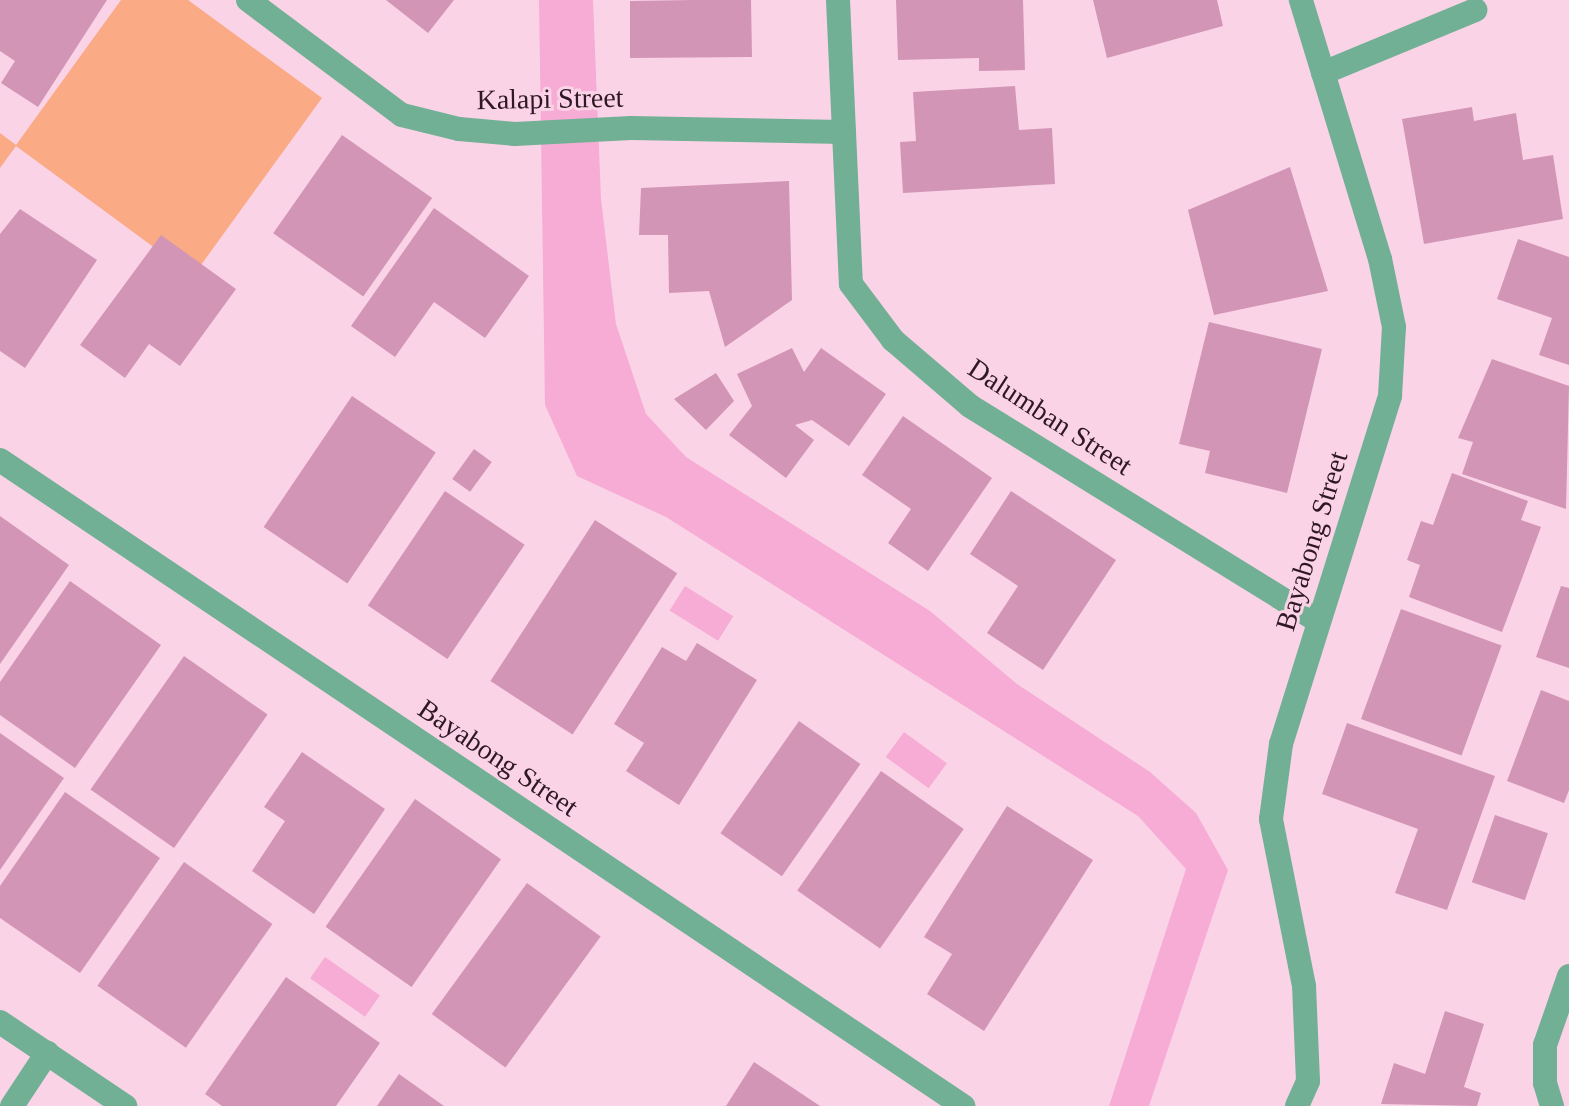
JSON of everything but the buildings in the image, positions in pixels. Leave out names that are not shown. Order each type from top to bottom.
[{"type":"street","name":"Kalapi Street","points":[[248,0],[402,115],[459,129],[515,134],[631,128],[844,132]]},
{"type":"street","name":"Dalumban Street","points":[[838,0],[851,284],[893,340],[970,406],[1318,621]]},
{"type":"street","name":"Bayabong Street","points":[[1297,1106],[1308,1081],[1304,986],[1271,819],[1281,744],[1390,396],[1394,327],[1380,259],[1301,0]]},
{"type":"street","points":[[1323,73],[1475,10]]},
{"type":"street","name":"Bayabong Street","points":[[0,460],[963,1106]]},
{"type":"street","points":[[1552,1106],[1545,1083],[1545,1045],[1569,976]]},
{"type":"street","points":[[0,1022],[125,1106]]},
{"type":"street","points":[[12,1106],[47,1053]]},
{"type":"shaded area","points":[[121,0],[188,0],[322,98],[193,276],[16,146],[0,168],[0,133],[16,145]]},
{"type":"shaded area","points":[[539,0],[593,0],[601,199],[616,324],[646,414],[686,457],[930,611],[1017,684],[1150,772],[1196,813],[1228,870],[1149,1106],[1109,1106],[1186,869],[1138,816],[666,517],[577,476],[545,405]]},
{"type":"shaded area","points":[[685,586],[733,616],[718,641],[670,611]]},
{"type":"shaded area","points":[[904,732],[947,763],[929,788],[886,757]]},
{"type":"shaded area","points":[[325,957],[380,995],[365,1017],[310,978]]}]
